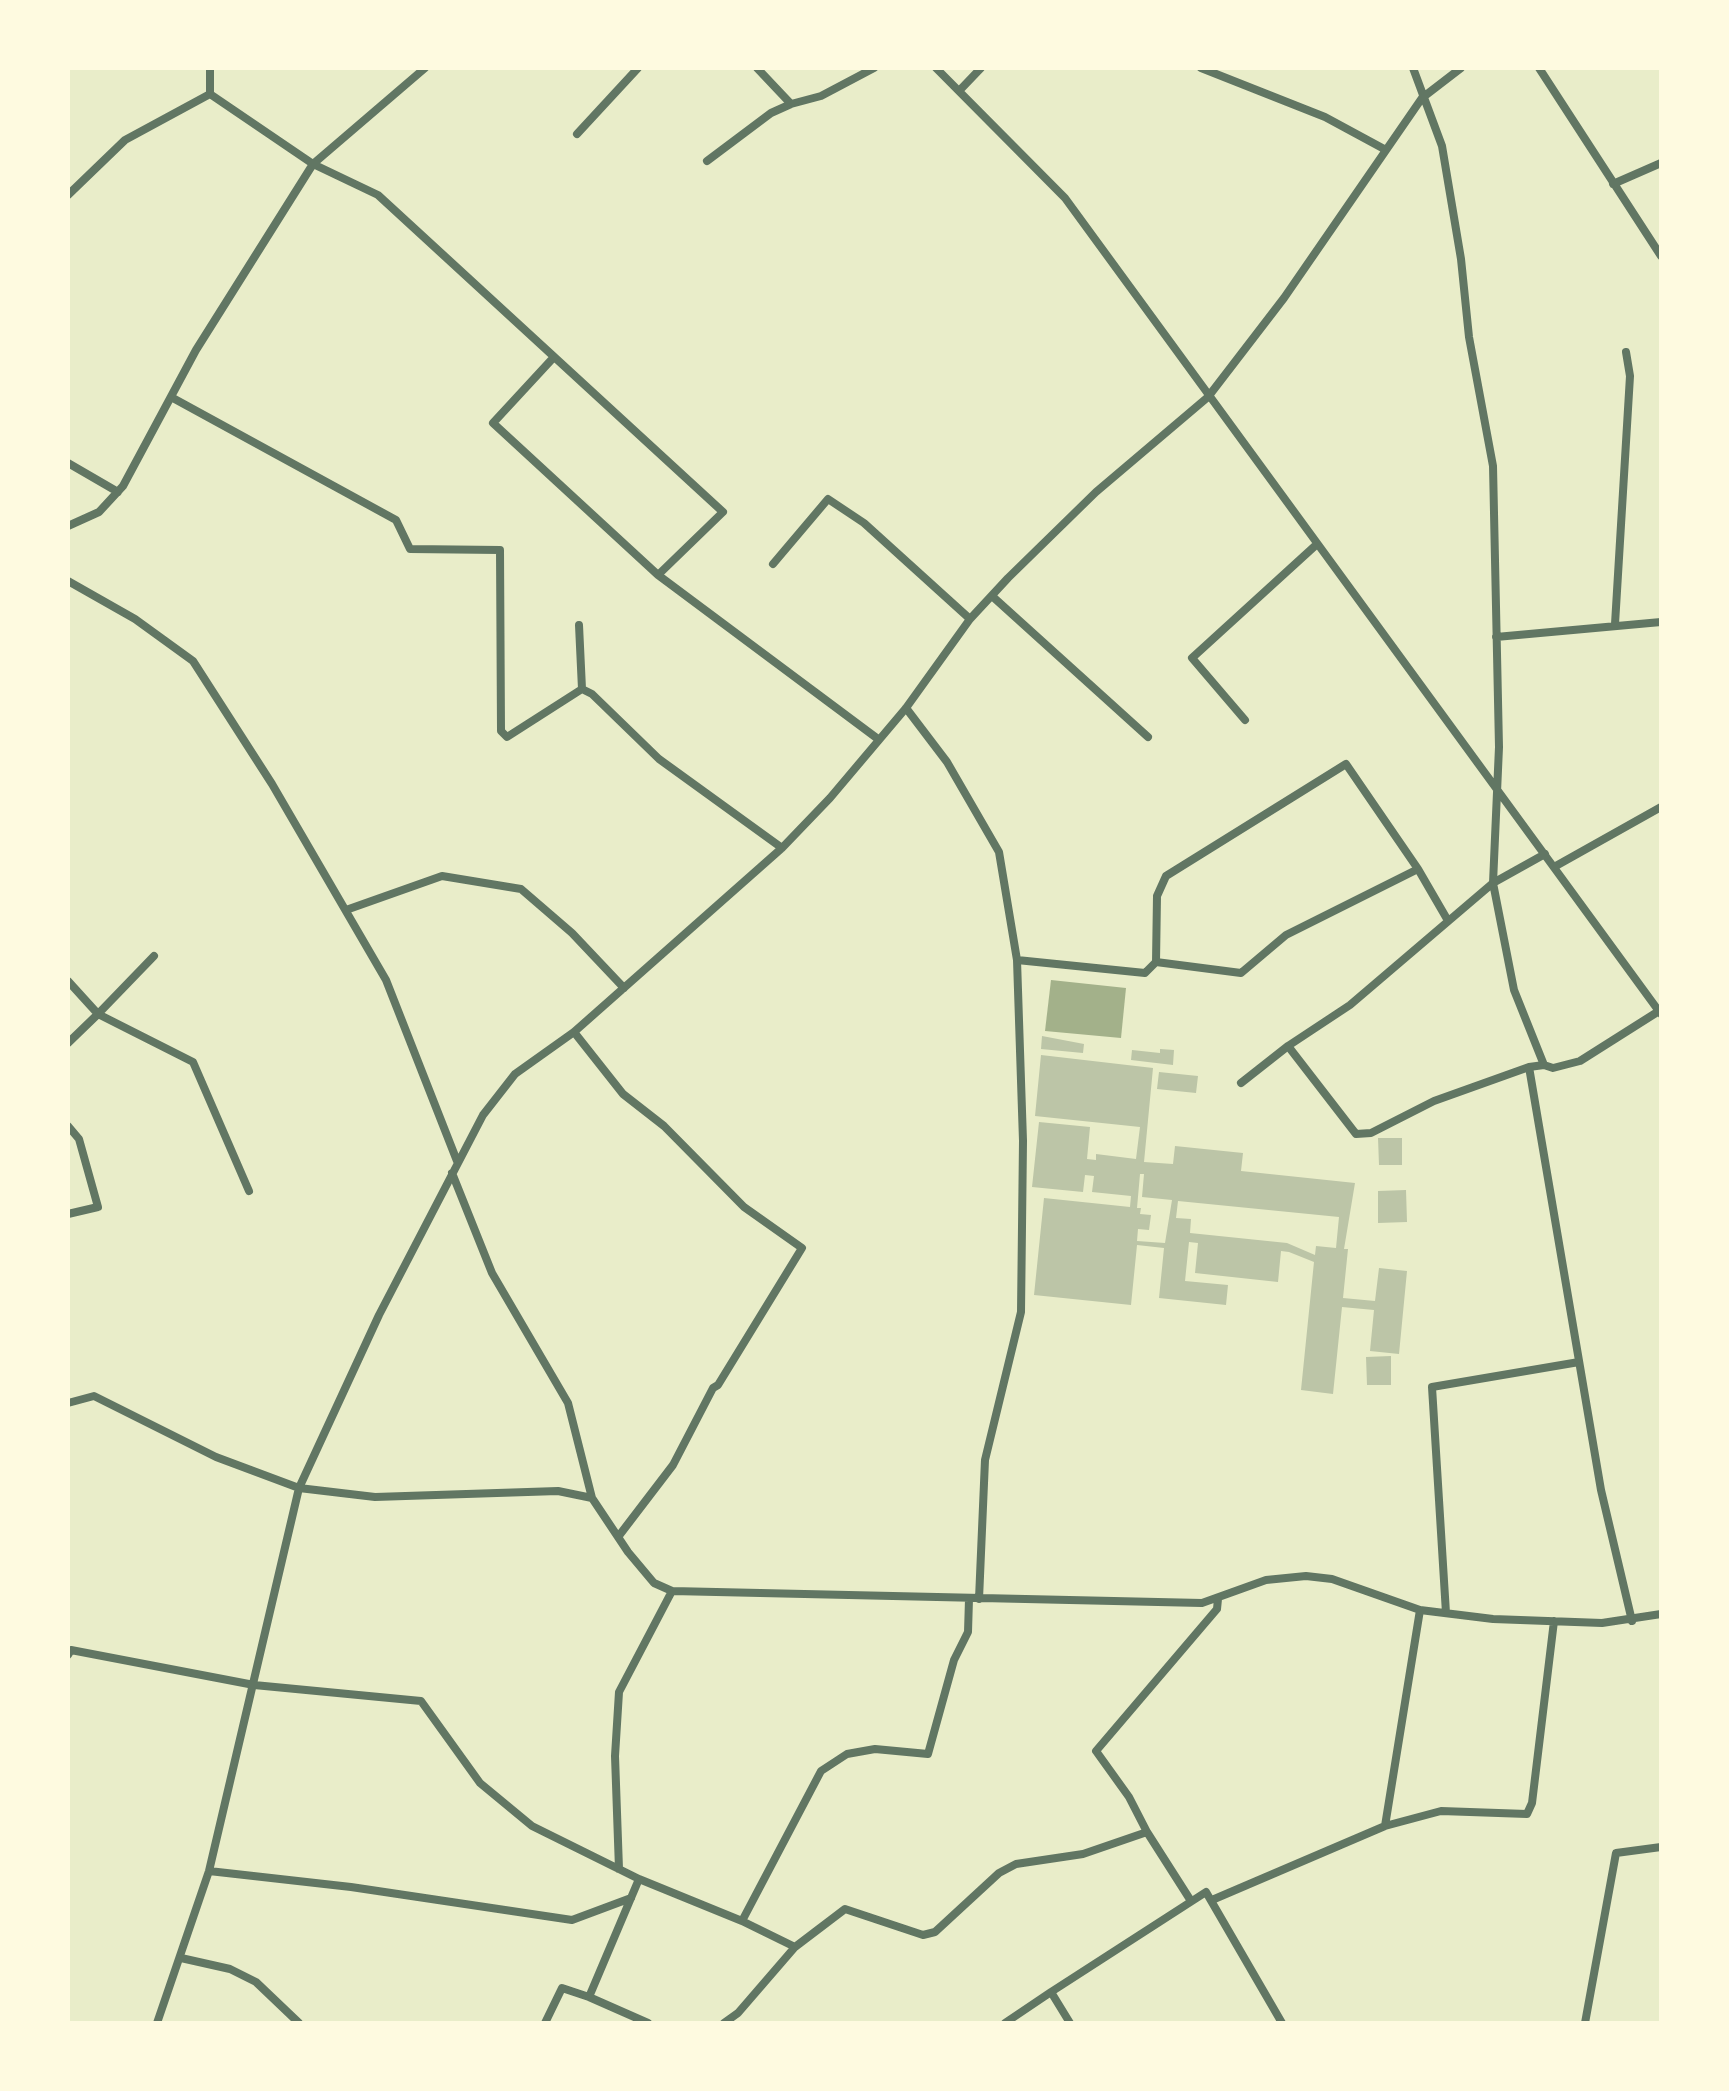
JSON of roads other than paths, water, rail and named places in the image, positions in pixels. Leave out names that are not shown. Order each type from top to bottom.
[{"type":"street","points":[[210,68],[210,94]]},
{"type":"street","points":[[68,526],[99,512],[118,492],[196,350],[313,164],[425,68]]},
{"type":"street","points":[[577,134],[638,68]]},
{"type":"street","points":[[757,68],[791,104]]},
{"type":"street","points":[[707,161],[771,113],[821,96],[874,68]]},
{"type":"street","points":[[936,68],[1065,198],[1496,792],[1660,1012],[1580,1061],[1553,1068],[1544,1065],[1529,1067],[1434,1101],[1371,1133],[1356,1134],[1288,1046]]},
{"type":"street","points":[[959,91],[981,68]]},
{"type":"street","points":[[1201,68],[1325,117],[1386,150]]},
{"type":"street","points":[[1413,68],[1442,146],[1461,259],[1469,337],[1493,466],[1499,747],[1493,883],[1514,990],[1544,1065]]},
{"type":"street","points":[[157,2023],[209,1871],[299,1488],[379,1315],[483,1115],[515,1074],[574,1032],[782,848],[830,798],[906,708],[970,619],[1096,492],[1208,397],[1284,298],[1422,98],[1461,68]]},
{"type":"street","points":[[1539,68],[1661,256]]},
{"type":"street","points":[[210,94],[313,164],[378,195],[723,512],[658,575]]},
{"type":"street","points":[[68,195],[125,140],[210,94]]},
{"type":"street","points":[[1613,184],[1661,163]]},
{"type":"street","points":[[1615,624],[1630,376],[1626,352]]},
{"type":"street","points":[[554,357],[493,423],[658,575],[878,739]]},
{"type":"street","points":[[171,397],[396,520],[410,549],[500,550],[501,731],[507,737],[582,689]]},
{"type":"street","points":[[68,463],[118,492]]},
{"type":"street","points":[[773,564],[828,499],[864,523],[970,619]]},
{"type":"street","points":[[1245,720],[1192,658],[1316,545]]},
{"type":"street","points":[[68,581],[135,619],[193,661],[386,980],[457,1161]]},
{"type":"street","points":[[992,596],[1148,737]]},
{"type":"street","points":[[1496,637],[1661,622]]},
{"type":"street","points":[[579,625],[582,689]]},
{"type":"street","points":[[582,689],[592,694],[659,759],[782,848]]},
{"type":"street","points":[[742,1921],[821,1771],[847,1754],[875,1749],[928,1754],[954,1660],[968,1632],[974,1599],[985,1460],[1021,1312],[1023,1141],[1017,960],[999,852],[947,762],[906,708]]},
{"type":"street","points":[[1017,960],[1145,973],[1156,962],[1157,896],[1166,876],[1346,764],[1418,869],[1447,919]]},
{"type":"street","points":[[1554,867],[1661,807]]},
{"type":"street","points":[[1241,1083],[1288,1046],[1350,1005],[1447,919],[1493,883],[1545,854]]},
{"type":"street","points":[[1156,962],[1241,973],[1286,935],[1418,869]]},
{"type":"street","points":[[346,910],[442,876],[521,889],[572,933],[624,988]]},
{"type":"street","points":[[68,1043],[154,956]]},
{"type":"street","points":[[68,981],[98,1014],[193,1062],[249,1191]]},
{"type":"street","points":[[574,1032],[623,1094],[664,1126],[744,1207],[802,1248],[718,1385],[713,1388],[673,1465],[618,1537]]},
{"type":"street","points":[[1529,1067],[1601,1490],[1632,1621]]},
{"type":"street","points":[[68,1126],[79,1139],[98,1207],[68,1214]]},
{"type":"street","points":[[452,1173],[492,1273],[568,1403],[592,1498],[654,1583],[672,1591],[1202,1603],[1266,1580],[1306,1576],[1332,1579],[1420,1610],[1446,1613],[1554,1621],[1632,1621],[1661,1614]]},
{"type":"street","points":[[1446,1613],[1432,1387],[1579,1362]]},
{"type":"street","points":[[68,1403],[94,1396],[229,1463],[299,1488],[375,1497],[558,1491],[592,1498]]},
{"type":"street","points":[[619,1869],[615,1756],[619,1692],[672,1591]]},
{"type":"street","points":[[1191,1901],[1147,1832],[1129,1797],[1096,1751],[1217,1609],[1218,1599]]},
{"type":"street","points":[[1385,1826],[1420,1610]]},
{"type":"street","points":[[1212,1900],[1385,1826],[1441,1811],[1527,1814],[1532,1803],[1554,1621]]},
{"type":"street","points":[[69,1651],[254,1685],[421,1701],[429,1707],[455,1753],[499,1800],[532,1826],[639,1879],[742,1921],[795,1947]]},
{"type":"street","points":[[724,2023],[738,2013],[795,1947],[845,1909],[923,1935],[935,1932],[999,1873],[1016,1864],[1083,1854],[1147,1832]]},
{"type":"street","points":[[1585,2023],[1616,1853],[1661,1847]]},
{"type":"street","points":[[209,1871],[351,1887],[572,1920],[631,1898]]},
{"type":"street","points":[[589,1997],[639,1879]]},
{"type":"street","points":[[1005,2023],[1206,1892],[1282,2023]]},
{"type":"street","points":[[181,1958],[230,1969],[256,1982],[299,2023]]},
{"type":"street","points":[[545,2023],[562,1988],[648,2023]]},
{"type":"street","points":[[1051,1992],[1070,2023]]}]
